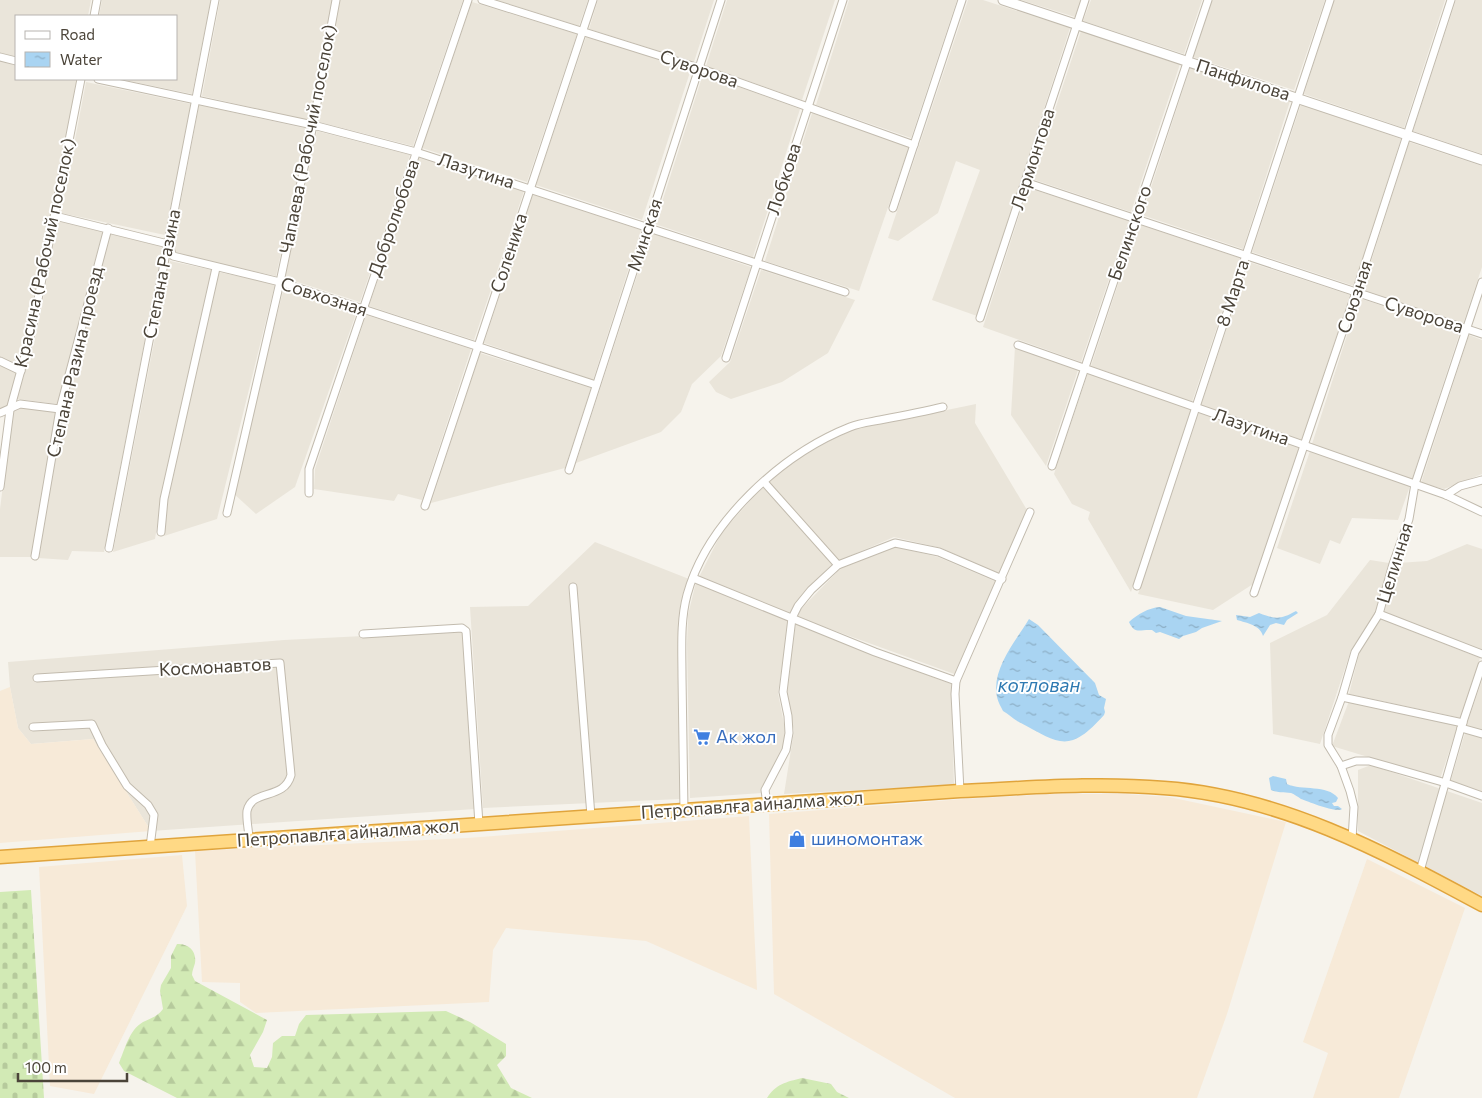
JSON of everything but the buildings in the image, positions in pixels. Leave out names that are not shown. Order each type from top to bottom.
[{"type":"highway","name":"Петропавлға айналма жол","points":[[0,857],[960,790],[1105,786],[1165,788],[1212,794],[1260,805],[1306,820],[1352,839],[1420,871],[1482,905]]},
{"type":"street","points":[[94,15],[97,0]]},
{"type":"street","name":"Степана Разина","points":[[109,548],[215,0]]},
{"type":"street","name":"Чапаева (Рабочий поселок)","points":[[227,513],[280,282],[313,125],[336,0]]},
{"type":"street","name":"Добролюбова","points":[[309,493],[309,469],[468,0]]},
{"type":"street","name":"Суворова","points":[[482,0],[699,68],[914,145]]},
{"type":"street","name":"Соленика","points":[[425,506],[592,0]]},
{"type":"street","name":"Минская","points":[[569,470],[720,0]]},
{"type":"street","name":"Лобкова","points":[[726,358],[843,0]]},
{"type":"street","points":[[893,208],[962,0]]},
{"type":"street","name":"Панфилова","points":[[1003,0],[1482,160]]},
{"type":"street","name":"Лермонтова","points":[[980,318],[1085,0]]},
{"type":"street","name":"Белинского","points":[[1052,466],[1208,0]]},
{"type":"street","name":"8 Марта","points":[[1136,586],[1330,0]]},
{"type":"street","name":"Союзная","points":[[1254,593],[1305,446],[1451,0]]},
{"type":"street","points":[[0,58],[15,61]]},
{"type":"street","name":"Красина (Рабочий поселок)","points":[[0,487],[10,410],[32,330],[81,80]]},
{"type":"street","name":"Лазутина","points":[[103,80],[313,125],[416,152],[846,292]]},
{"type":"street","name":"Суворова","points":[[1025,182],[1482,334]]},
{"type":"street","name":"Совхозная","points":[[54,216],[168,244],[173,256],[216,268],[280,282],[596,385]]},
{"type":"street","name":"Степана Разина проезд","points":[[35,556],[60,409],[108,228]]},
{"type":"street","points":[[161,532],[164,499],[216,268]]},
{"type":"street","name":"Целинная","points":[[1352,839],[1354,807],[1350,791],[1341,766],[1330,750],[1327,740],[1355,652],[1379,614],[1393,564],[1409,520],[1415,484],[1482,282]]},
{"type":"street","name":"Лазутина","points":[[1018,345],[1446,495],[1482,512]]},
{"type":"street","points":[[0,361],[21,371]]},
{"type":"street","points":[[0,413],[20,404],[60,409]]},
{"type":"street","points":[[684,810],[684,614],[687,595],[693,578],[718,530],[764,482],[789,460],[826,438],[853,426],[943,407]]},
{"type":"street","points":[[1446,495],[1460,486],[1482,480]]},
{"type":"street","points":[[764,482],[838,565]]},
{"type":"street","points":[[960,790],[956,681],[1030,512]]},
{"type":"street","points":[[767,804],[765,790],[786,750],[789,733],[783,692],[792,618],[804,598],[838,565],[896,543],[940,552],[1002,579]]},
{"type":"street","points":[[693,578],[875,652],[956,681]]},
{"type":"street","points":[[573,587],[591,816]]},
{"type":"street","points":[[1379,614],[1482,654]]},
{"type":"street","points":[[363,634],[462,628],[466,631],[479,824]]},
{"type":"street","name":"Космонавтов","points":[[37,678],[280,663],[291,775],[287,784],[278,791],[255,798],[251,802],[247,815],[249,839]]},
{"type":"street","points":[[1420,871],[1462,726],[1482,665]]},
{"type":"street","points":[[1342,697],[1462,726],[1482,734]]},
{"type":"street","points":[[33,727],[92,724],[102,745],[127,786],[148,805],[154,815],[150,847]]},
{"type":"street","points":[[1341,766],[1356,761],[1369,761],[1446,783],[1482,796]]},
{"type":"shaded area","points":[[0,0],[91,0],[88,15],[15,15],[15,57],[0,53]]},
{"type":"shaded area","points":[[102,0],[211,0],[192,94],[125,80],[178,80],[178,15],[99,15]]},
{"type":"shaded area","points":[[220,0],[332,0],[310,121],[202,96]]},
{"type":"shaded area","points":[[340,0],[463,0],[413,146],[319,122]]},
{"type":"shaded area","points":[[496,0],[588,0],[579,26]]},
{"type":"shaded area","points":[[598,0],[714,0],[694,62],[589,29]]},
{"type":"shaded area","points":[[727,0],[835,0],[802,100],[706,66]]},
{"type":"shaded area","points":[[849,0],[957,0],[911,138],[816,105]]},
{"type":"shaded area","points":[[968,0],[983,0],[1070,28],[977,316],[932,300],[980,170],[956,161],[938,213],[898,241],[888,238]]},
{"type":"shaded area","points":[[1021,0],[1081,0],[1075,17]]},
{"type":"shaded area","points":[[1091,0],[1202,0],[1184,54],[1083,21]]},
{"type":"shaded area","points":[[1212,0],[1325,0],[1294,90],[1193,57]]},
{"type":"shaded area","points":[[1334,0],[1445,0],[1404,128],[1304,94]]},
{"type":"shaded area","points":[[1456,0],[1482,0],[1482,154],[1413,131]]},
{"type":"shaded area","points":[[472,2],[577,34],[527,182],[422,148]]},
{"type":"shaded area","points":[[1081,31],[1180,64],[1131,212],[1032,179]]},
{"type":"shaded area","points":[[586,37],[691,69],[642,220],[536,185]]},
{"type":"shaded area","points":[[0,62],[15,65],[15,80],[77,80],[28,330],[18,366],[0,357]]},
{"type":"shaded area","points":[[1190,68],[1290,101],[1243,249],[1142,215]]},
{"type":"shaded area","points":[[703,74],[800,109],[753,257],[655,224]]},
{"type":"shaded area","points":[[86,82],[191,104],[165,235],[61,213]]},
{"type":"shaded area","points":[[1301,104],[1401,139],[1354,286],[1252,252]]},
{"type":"shaded area","points":[[199,105],[308,129],[276,276],[171,253]]},
{"type":"shaded area","points":[[812,113],[909,147],[859,291],[765,261]]},
{"type":"shaded area","points":[[317,131],[410,155],[360,302],[285,278]]},
{"type":"shaded area","points":[[1409,142],[1482,166],[1482,267],[1463,324],[1362,290]]},
{"type":"shaded area","points":[[419,158],[524,191],[474,340],[369,306]]},
{"type":"shaded area","points":[[1028,188],[1129,220],[1081,362],[983,327]]},
{"type":"shaded area","points":[[533,194],[641,230],[593,380],[484,343]]},
{"type":"shaded area","points":[[58,221],[103,230],[58,404],[17,399],[37,331]]},
{"type":"shaded area","points":[[1138,224],[1240,258],[1192,402],[1091,366]]},
{"type":"shaded area","points":[[110,233],[163,245],[104,552],[72,551],[68,560],[38,558],[63,409]]},
{"type":"shaded area","points":[[651,233],[751,267],[721,356],[692,384],[681,412],[661,432],[576,463]]},
{"type":"shaded area","points":[[170,261],[212,270],[161,500],[155,539],[113,552]]},
{"type":"shaded area","points":[[1249,262],[1350,295],[1302,440],[1201,405]]},
{"type":"shaded area","points":[[761,270],[855,300],[828,353],[782,382],[731,399],[716,392],[709,382],[730,362]]},
{"type":"shaded area","points":[[218,272],[275,284],[217,519],[164,536],[168,500]]},
{"type":"shaded area","points":[[284,287],[357,311],[295,487],[256,514],[233,493]]},
{"type":"shaded area","points":[[1359,298],[1460,332],[1412,479],[1312,444]]},
{"type":"shaded area","points":[[366,315],[471,349],[422,500],[398,494],[394,501],[314,489],[315,469]]},
{"type":"shaded area","points":[[1469,335],[1482,340],[1482,474],[1444,489],[1421,483]]},
{"type":"shaded area","points":[[1015,347],[1078,370],[1046,466],[1011,415]]},
{"type":"shaded area","points":[[480,353],[591,388],[565,468],[431,503]]},
{"type":"shaded area","points":[[0,365],[17,373],[7,407],[0,409]]},
{"type":"shaded area","points":[[1088,373],[1191,409],[1131,592],[1088,519],[1090,512],[1072,504],[1054,474]]},
{"type":"shaded area","points":[[976,404],[975,423],[1027,510],[1001,575],[941,548],[894,537],[836,562],[803,593],[790,614],[699,577],[722,532],[759,491],[791,463],[829,441],[855,429]]},
{"type":"shaded area","points":[[20,406],[58,411],[32,557],[0,557],[0,509],[12,412]]},
{"type":"shaded area","points":[[1199,412],[1300,448],[1253,584],[1213,610],[1138,594]]},
{"type":"shaded area","points":[[1310,451],[1410,486],[1398,520],[1352,518],[1340,544],[1330,540],[1320,564],[1277,548]]},
{"type":"shaded area","points":[[595,542],[689,579],[683,593],[679,613],[680,799],[483,808],[470,607],[528,606]]},
{"type":"shaded area","points":[[1467,544],[1482,549],[1482,650],[1384,613],[1398,563],[1427,561]]},
{"type":"shaded area","points":[[896,547],[938,557],[997,582],[957,675],[797,617],[802,608],[841,568]]},
{"type":"shaded area","points":[[1370,560],[1389,563],[1375,613],[1351,650],[1320,744],[1273,734],[1270,643],[1327,615]]},
{"type":"shaded area","points":[[696,582],[789,620],[778,693],[785,729],[784,745],[781,755],[762,787],[762,793],[690,798],[687,644],[688,615]]},
{"type":"shaded area","points":[[1381,619],[1480,658],[1461,718],[1349,694],[1359,654]]},
{"type":"shaded area","points":[[796,622],[874,655],[951,684],[954,785],[784,794],[794,731],[786,694]]},
{"type":"shaded area","points":[[463,631],[475,809],[151,831],[93,739],[31,744],[18,728],[10,687],[8,662],[284,640]]},
{"type":"shaded area","points":[[1482,680],[1482,731],[1466,727]]},
{"type":"shaded area","points":[[10,687],[18,728],[31,744],[93,739],[151,831],[0,843],[0,691]]},
{"type":"shaded area","points":[[1349,701],[1458,725],[1440,779],[1332,746]]},
{"type":"shaded area","points":[[1465,733],[1482,738],[1482,793],[1450,783]]},
{"type":"shaded area","points":[[1371,765],[1482,803],[1482,896],[1358,831],[1358,770]]},
{"type":"shaded area","points":[[1053,794],[1126,794],[1169,797],[1286,822],[1227,1014],[1197,1098],[955,1098],[774,994],[769,814]]},
{"type":"shaded area","points":[[749,816],[757,990],[646,941],[506,928],[493,950],[489,1002],[256,1013],[240,1002],[240,983],[202,982],[195,851],[467,838]]},
{"type":"shaded area","points":[[182,855],[187,906],[94,1094],[50,1086],[39,867]]},
{"type":"shaded area","points":[[1367,859],[1465,908],[1399,1098],[1313,1098],[1328,1053],[1303,1042]]},
{"type":"green space","points":[[31,890],[44,1098],[0,1098],[0,892]]},
{"type":"green space","points":[[177,944],[188,946],[195,955],[192,975],[195,981],[267,1020],[263,1032],[250,1055],[254,1067],[267,1068],[272,1057],[273,1043],[282,1036],[295,1036],[299,1024],[306,1015],[446,1011],[470,1022],[506,1044],[506,1056],[497,1065],[511,1088],[532,1098],[177,1098],[124,1071],[119,1063],[128,1040],[138,1025],[156,1016],[163,1009],[161,985],[171,968],[171,956]]},
{"type":"green space","points":[[802,1078],[831,1084],[837,1092],[849,1098],[767,1098],[782,1084]]},
{"type":"water","points":[[1160,607],[1186,616],[1222,621],[1179,639],[1160,632],[1156,633],[1152,630],[1133,629],[1129,622],[1147,610]]},
{"type":"water","points":[[1296,611],[1298,613],[1287,620],[1284,625],[1276,623],[1270,625],[1263,636],[1256,627],[1237,620],[1236,615],[1250,617],[1259,613],[1278,618]]},
{"type":"water","name":"котлован","points":[[1029,619],[1038,625],[1095,683],[1099,695],[1106,699],[1104,715],[1082,736],[1073,740],[1055,740],[1033,730],[1003,711],[998,701],[996,687],[1001,666]]},
{"type":"water","points":[[1273,776],[1286,779],[1287,784],[1293,786],[1328,791],[1338,798],[1336,802],[1332,803],[1334,806],[1342,809],[1328,808],[1301,799],[1291,793],[1271,790],[1269,778]]},
{"type":"place","name":"Ак жол","points":[[702,737]]},
{"type":"place","name":"шиномонтаж","points":[[797,839]]}]
